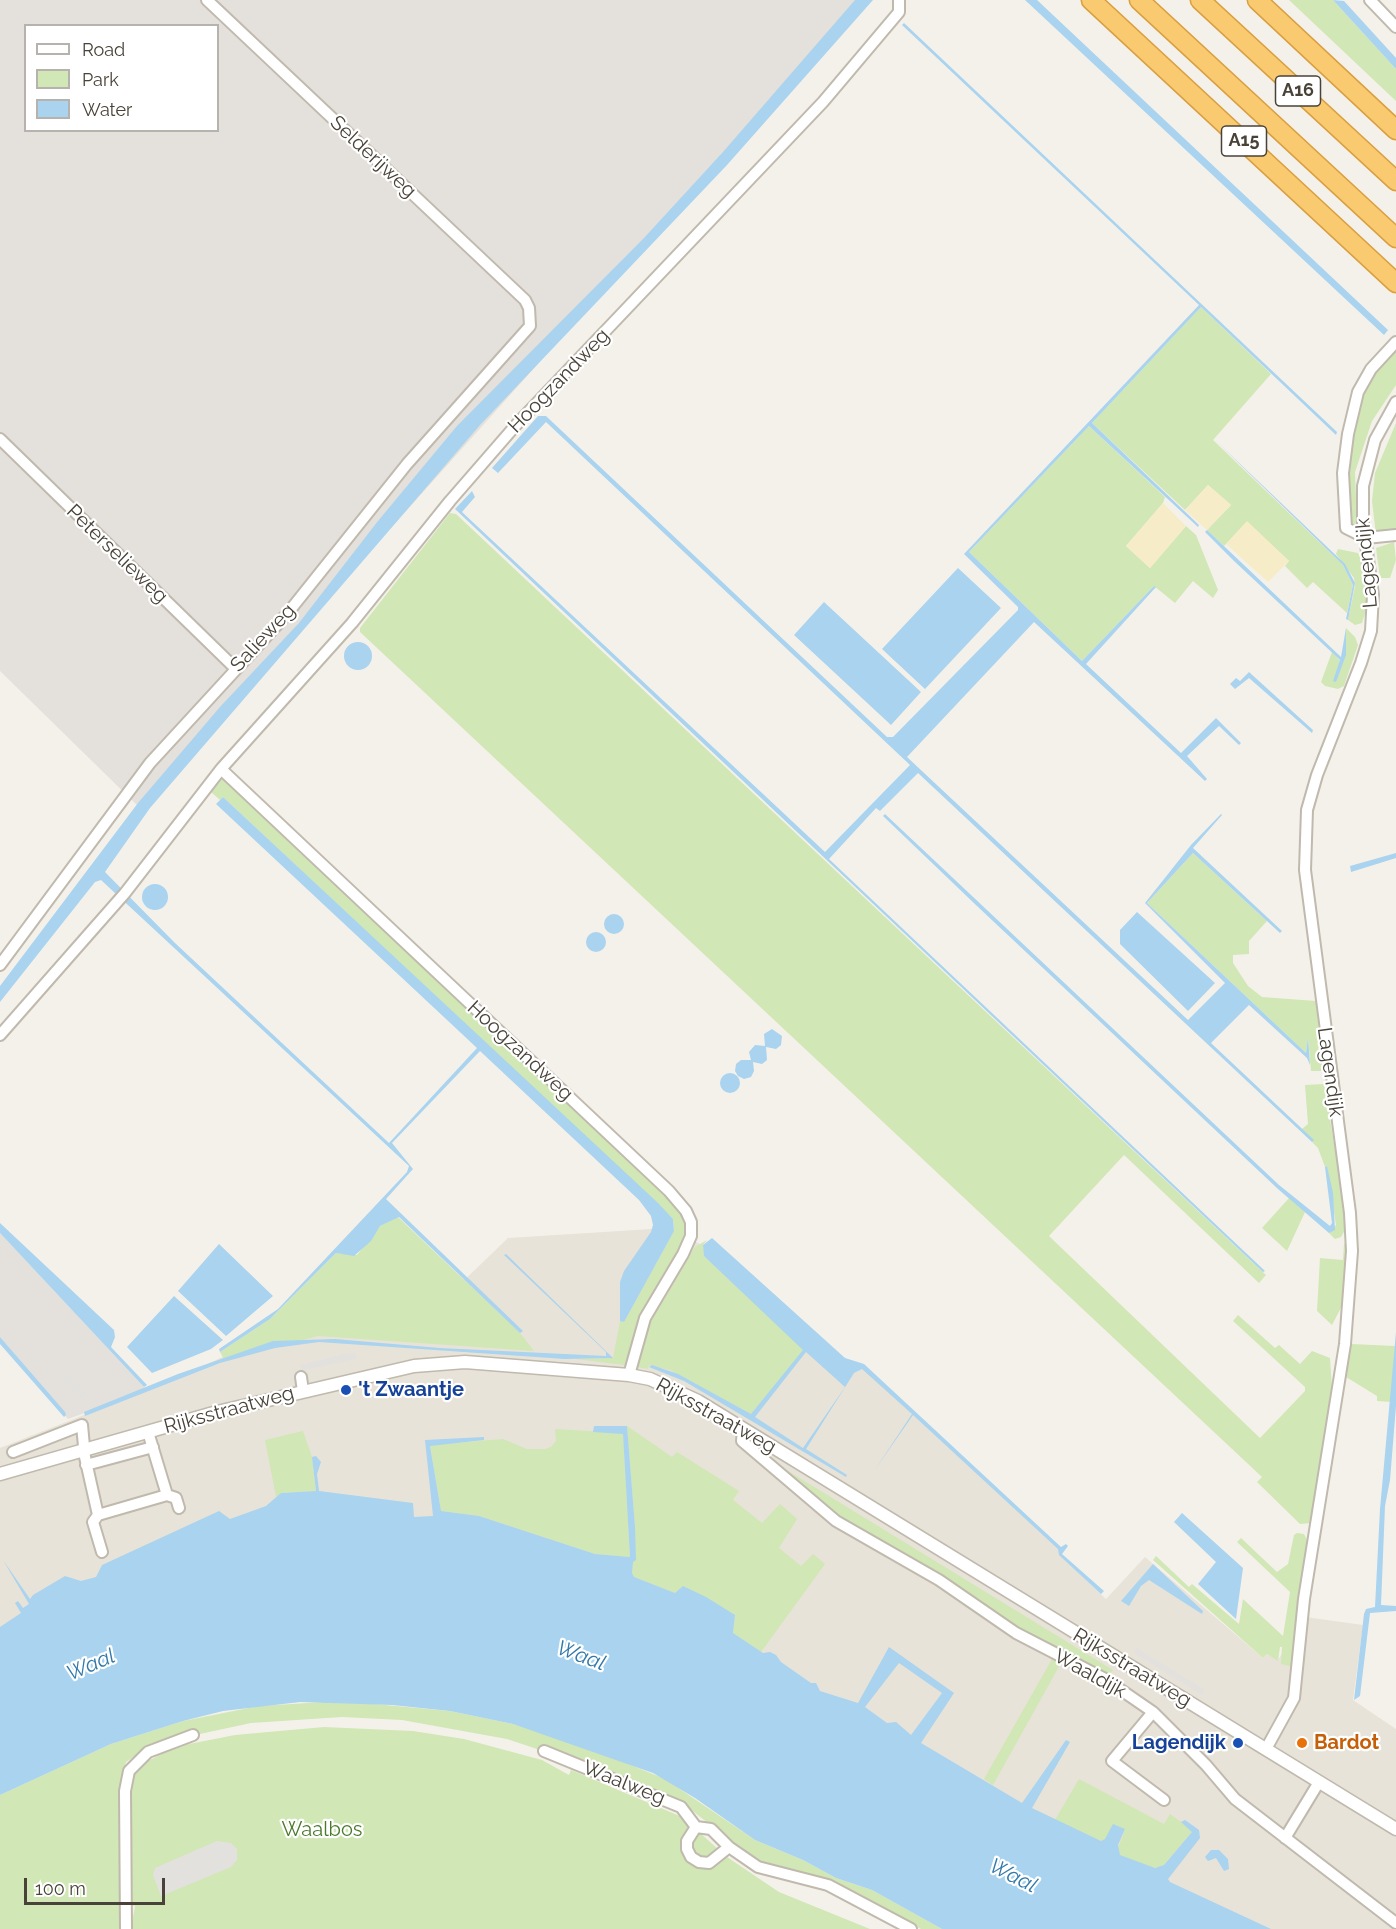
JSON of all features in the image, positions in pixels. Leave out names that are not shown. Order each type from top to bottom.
[{"type":"highway","name":"A15","points":[[1091,0],[1396,283]]},
{"type":"highway","name":"A16","points":[[1139,0],[1396,238]]},
{"type":"highway","name":"A16","points":[[1200,0],[1396,181]]},
{"type":"highway","points":[[1257,0],[1396,130]]},
{"type":"street","name":"Selderijweg","points":[[207,0],[525,300],[531,318]]},
{"type":"street","name":"Hoogzandweg","points":[[0,1035],[123,896],[221,769],[352,623],[450,501],[516,425],[823,102],[899,12],[899,0]]},
{"type":"street","points":[[1370,0],[1396,27]]},
{"type":"street","name":"Salieweg","points":[[0,965],[150,763],[286,614],[407,464],[530,326],[531,318]]},
{"type":"street","points":[[1396,342],[1371,369],[1358,392],[1345,450],[1345,524],[1350,530],[1365,538],[1396,536]]},
{"type":"street","name":"Lagendijk","points":[[1266,1749],[1292,1707],[1294,1698],[1306,1588],[1346,1344],[1352,1229],[1314,952],[1304,843],[1307,810],[1371,631],[1373,595],[1362,511],[1367,464],[1375,440],[1396,402]]},
{"type":"street","name":"Peterselieweg","points":[[0,439],[235,668]]},
{"type":"street","name":"Hoogzandweg","points":[[221,769],[669,1191],[686,1211],[691,1222],[691,1236],[645,1318],[629,1375]]},
{"type":"street","name":"Rijksstraatweg","points":[[0,1474],[148,1432],[390,1370],[446,1362],[629,1375],[650,1379],[678,1390],[1396,1829]]},
{"type":"street","points":[[301,1377],[303,1391]]},
{"type":"street","points":[[13,1452],[82,1425],[86,1465],[98,1515]]},
{"type":"street","name":"Waaldijk","points":[[742,1429],[742,1441],[836,1521],[939,1580],[1016,1633],[1105,1679],[1153,1712],[1206,1765],[1235,1799],[1396,1923]]},
{"type":"street","points":[[148,1432],[167,1495]]},
{"type":"street","points":[[34,1444],[42,1463]]},
{"type":"street","points":[[86,1465],[153,1447]]},
{"type":"street","points":[[102,1552],[93,1522],[98,1515],[167,1495],[176,1498],[179,1508]]},
{"type":"street","points":[[1153,1712],[1112,1761],[1164,1800]]},
{"type":"street","points":[[126,1929],[125,1791],[129,1771],[148,1752],[192,1735]]},
{"type":"street","name":"Waalweg","points":[[544,1750],[681,1807],[696,1827],[703,1826],[717,1833],[729,1847],[758,1867],[828,1885],[911,1929]]},
{"type":"street","points":[[1285,1838],[1319,1782]]},
{"type":"street","points":[[696,1827],[687,1841],[687,1849],[691,1857],[699,1862],[709,1863],[729,1847]]},
{"type":"shaded area","points":[[0,0],[864,0],[140,808],[0,671]]},
{"type":"shaded area","points":[[668,1228],[712,1250],[848,1369],[862,1366],[1060,1549],[1060,1555],[1106,1599],[1145,1557],[1263,1658],[1267,1654],[1278,1660],[1305,1617],[1363,1625],[1353,1700],[1396,1729],[1396,1929],[1222,1929],[486,1539],[0,1672],[0,1448],[178,1378],[298,1321],[455,1289],[508,1238]]},
{"type":"shaded area","points":[[0,1233],[144,1387],[145,1391],[68,1419],[0,1337]]},
{"type":"shaded area","points":[[355,1353],[357,1359],[301,1371],[300,1365]]},
{"type":"shaded area","points":[[66,1371],[88,1396],[83,1400],[60,1376]]},
{"type":"shaded area","points":[[1137,1648],[1205,1690],[1202,1695],[1134,1653]]},
{"type":"shaded area","name":"Waalbos","points":[[217,1841],[231,1843],[237,1849],[237,1860],[231,1867],[161,1896],[153,1875],[155,1868]]},
{"type":"green space","points":[[1289,0],[1333,0],[1396,69],[1396,101]]},
{"type":"green space","points":[[1201,307],[1271,374],[1213,440],[1343,565],[1353,585],[1347,613],[1313,582],[1307,588],[1285,566],[1289,561],[1247,522],[1224,546],[1207,530],[1231,505],[1208,485],[1185,510],[1092,423]]},
{"type":"green space","points":[[1396,347],[1396,385],[1372,421],[1355,472],[1357,521],[1354,527],[1351,527],[1346,464],[1358,399],[1368,380]]},
{"type":"green space","points":[[1396,423],[1396,534],[1376,535],[1372,501],[1375,473]]},
{"type":"green space","points":[[1089,426],[1165,497],[1163,503],[1126,546],[1150,568],[1186,526],[1196,535],[1218,590],[1213,598],[1193,581],[1175,603],[1154,586],[1082,661],[969,552]]},
{"type":"green space","points":[[450,513],[456,514],[1266,1275],[1259,1283],[1124,1155],[1049,1236],[1260,1438],[1305,1391],[1305,1387],[1233,1321],[1238,1315],[1275,1348],[1279,1345],[1300,1364],[1312,1351],[1330,1358],[1332,1388],[1311,1523],[1300,1524],[1257,1482],[1262,1477],[360,632],[360,628]]},
{"type":"green space","points":[[1394,542],[1396,560],[1390,578],[1380,578],[1376,548]]},
{"type":"green space","points":[[1338,549],[1358,553],[1364,564],[1368,604],[1362,623],[1355,625],[1348,620],[1355,586],[1354,578],[1336,554]]},
{"type":"green space","points":[[1346,628],[1355,637],[1358,645],[1344,686],[1338,689],[1325,686],[1321,682],[1332,652],[1341,662],[1333,681],[1346,652]]},
{"type":"green space","points":[[222,779],[666,1195],[682,1214],[686,1232],[683,1245],[624,1365],[576,1359],[613,1358],[620,1321],[624,1322],[674,1231],[673,1219],[223,797],[220,800],[211,792]]},
{"type":"green space","points":[[1193,853],[1267,921],[1249,941],[1249,954],[1233,955],[1233,963],[1248,986],[1262,997],[1316,1001],[1323,1071],[1311,1071],[1308,1037],[1306,1053],[1147,903]]},
{"type":"green space","points":[[1324,1084],[1348,1225],[1341,1237],[1335,1239],[1329,1233],[1336,1225],[1327,1166],[1325,1167],[1313,1140],[1302,1129],[1308,1124],[1305,1085]]},
{"type":"green space","points":[[1289,1198],[1305,1212],[1287,1251],[1262,1228]]},
{"type":"green space","points":[[398,1217],[520,1333],[534,1351],[318,1336],[225,1361],[220,1352],[270,1319],[336,1253],[357,1255],[380,1226]]},
{"type":"green space","points":[[1349,1239],[1344,1302],[1332,1325],[1317,1311],[1320,1258],[1343,1260],[1344,1244]]},
{"type":"green space","points":[[707,1240],[703,1245],[704,1256],[804,1350],[751,1414],[670,1370],[649,1365],[648,1369],[636,1367],[650,1315],[664,1300],[695,1247]]},
{"type":"green space","points":[[1351,1344],[1395,1346],[1391,1402],[1377,1401],[1377,1396],[1346,1377]]},
{"type":"green space","points":[[627,1426],[672,1457],[677,1452],[739,1491],[733,1500],[762,1523],[780,1504],[797,1519],[779,1548],[801,1566],[813,1554],[825,1564],[761,1652],[733,1633],[735,1615],[683,1586],[675,1593],[634,1577],[632,1573],[635,1527]]},
{"type":"green space","points":[[555,1429],[623,1433],[630,1557],[595,1554],[479,1516],[441,1511],[430,1445],[503,1439],[527,1449],[545,1449],[551,1447],[556,1441]]},
{"type":"green space","points":[[303,1431],[312,1457],[316,1491],[281,1493],[276,1497],[265,1440]]},
{"type":"green space","points":[[762,1455],[1113,1670],[1107,1677],[1050,1650],[826,1511]]},
{"type":"green space","points":[[1304,1534],[1308,1542],[1293,1667],[1281,1664],[1282,1647],[1280,1647],[1278,1661],[1267,1654],[1263,1658],[1153,1560],[1156,1556],[1189,1587],[1192,1584],[1239,1624],[1243,1599],[1283,1636],[1290,1592],[1237,1542],[1241,1538],[1277,1572],[1288,1564],[1294,1535]]},
{"type":"green space","points":[[1052,1659],[1061,1663],[993,1785],[984,1779]]},
{"type":"green space","points":[[341,1701],[450,1711],[513,1724],[599,1752],[665,1779],[755,1840],[803,1860],[836,1878],[872,1890],[942,1929],[921,1929],[828,1879],[785,1872],[757,1862],[689,1808],[606,1772],[507,1739],[402,1720],[342,1717],[251,1723],[172,1740],[142,1751],[126,1762],[120,1785],[120,1929],[0,1929],[0,1795],[111,1744],[183,1721],[259,1706]]},
{"type":"green space","name":"Waalbos","points":[[324,1727],[413,1731],[464,1739],[542,1760],[569,1775],[571,1770],[682,1817],[727,1857],[779,1892],[870,1929],[131,1929],[135,1906],[130,1904],[131,1782],[135,1768],[163,1753],[189,1744],[235,1735]]},
{"type":"green space","points":[[1079,1779],[1164,1824],[1170,1814],[1193,1831],[1161,1868],[1147,1867],[1120,1855],[1117,1850],[1125,1830],[1101,1841],[1055,1820]]},
{"type":"sand","points":[[1208,485],[1231,505],[1207,530],[1185,510]]},
{"type":"sand","points":[[1163,503],[1186,526],[1150,568],[1126,546]]},
{"type":"sand","points":[[1247,521],[1289,561],[1268,582],[1226,544]]},
{"type":"water","points":[[855,0],[873,0],[727,165],[480,425],[150,808],[105,872],[175,943],[389,1143],[477,1048],[216,804],[223,797],[658,1203],[673,1219],[674,1231],[624,1322],[620,1321],[620,1282],[624,1271],[651,1232],[653,1225],[651,1216],[639,1200],[480,1051],[392,1143],[413,1169],[386,1199],[523,1331],[520,1333],[399,1217],[380,1226],[371,1241],[354,1256],[336,1253],[270,1319],[220,1352],[219,1349],[278,1309],[407,1172],[409,1166],[101,880],[95,882],[0,1002],[0,986],[138,803],[220,707],[299,623],[378,521],[457,426],[644,238],[723,152]]},
{"type":"water","points":[[1025,0],[1037,0],[1388,330],[1384,335]]},
{"type":"water","points":[[1333,0],[1344,1],[1396,58],[1396,69]]},
{"type":"water","points":[[904,23],[1337,432],[1336,435],[1201,307],[1092,423],[1199,525],[1198,527],[1089,426],[969,552],[1082,661],[1154,586],[1156,587],[1086,664],[1181,753],[1216,718],[1241,743],[1239,745],[1219,726],[1187,756],[1207,779],[1205,781],[1034,622],[907,757],[1188,1020],[1225,983],[1145,903],[1191,845],[1221,814],[1193,848],[1282,931],[1280,933],[1193,853],[1147,903],[1306,1053],[1308,1037],[1310,1065],[1307,1058],[1249,1005],[1211,1043],[1314,1140],[1312,1142],[918,773],[880,811],[876,808],[829,859],[1265,1271],[1263,1272],[455,509],[472,491],[475,497],[462,512],[825,852],[910,765],[546,422],[498,473],[492,468],[538,416],[546,416],[887,737],[893,737],[1018,610],[1018,607],[964,554],[1199,305],[902,25]]},
{"type":"water","points":[[1214,439],[1345,564],[1355,583],[1348,620],[1346,619],[1353,585],[1343,565]]},
{"type":"water","points":[[1207,530],[1341,657],[1346,628],[1346,655],[1336,682],[1333,681],[1340,660],[1234,561],[1205,532]]},
{"type":"water","points":[[958,568],[1001,608],[925,689],[882,649]]},
{"type":"water","points":[[824,602],[921,692],[891,725],[794,635]]},
{"type":"water","points":[[358,642],[368,646],[372,656],[368,666],[358,670],[348,666],[344,656],[348,646]]},
{"type":"water","points":[[1249,672],[1313,730],[1312,733],[1249,678],[1235,689],[1230,684],[1236,678],[1240,681]]},
{"type":"water","points":[[885,814],[1279,1185],[1330,1226],[1332,1223],[1325,1167],[1327,1166],[1333,1193],[1335,1230],[1329,1233],[1278,1189],[977,906],[883,816]]},
{"type":"water","points":[[1396,853],[1396,858],[1351,872],[1350,866]]},
{"type":"water","points":[[155,884],[164,888],[168,897],[164,906],[155,910],[146,906],[142,897],[146,888]]},
{"type":"water","points":[[1137,912],[1215,983],[1188,1011],[1120,944],[1120,930]]},
{"type":"water","points":[[614,914],[621,917],[624,924],[621,931],[614,934],[607,931],[604,924],[607,917]]},
{"type":"water","points":[[596,932],[603,935],[606,942],[603,949],[596,952],[589,949],[586,942],[589,935]]},
{"type":"water","points":[[772,1029],[782,1036],[781,1045],[776,1049],[766,1047],[767,1060],[762,1064],[753,1062],[754,1071],[751,1077],[744,1079],[738,1076],[735,1071],[736,1064],[741,1060],[751,1060],[749,1052],[755,1045],[765,1046],[764,1034]]},
{"type":"water","points":[[730,1073],[737,1076],[740,1083],[737,1090],[730,1093],[723,1090],[720,1083],[723,1076]]},
{"type":"water","points":[[0,1223],[114,1330],[115,1337],[111,1347],[147,1385],[144,1387],[0,1233]]},
{"type":"water","points":[[712,1238],[845,1358],[864,1364],[1061,1547],[1066,1544],[1068,1546],[1062,1554],[1104,1591],[1101,1594],[1059,1555],[1058,1549],[913,1415],[874,1471],[912,1414],[862,1369],[854,1373],[806,1449],[847,1475],[846,1477],[684,1381],[649,1367],[652,1365],[678,1374],[751,1414],[803,1350],[704,1256],[703,1245]],"holes":[[[806,1352],[845,1387],[803,1448],[755,1417]]]},
{"type":"water","points":[[219,1244],[273,1296],[226,1336],[178,1291]]},
{"type":"water","points":[[506,1254],[613,1358],[565,1359],[319,1342],[275,1348],[220,1363],[85,1416],[84,1412],[178,1374],[273,1341],[335,1339],[440,1348],[606,1356],[606,1352],[504,1255]]},
{"type":"water","points":[[174,1296],[223,1340],[211,1349],[152,1373],[127,1347]]},
{"type":"water","points":[[1396,1332],[1396,1406],[1390,1480],[1385,1506],[1381,1605],[1396,1606],[1396,1611],[1370,1613],[1360,1696],[1354,1700],[1364,1614],[1366,1609],[1375,1607],[1380,1509]]},
{"type":"water","points":[[0,1337],[65,1412],[64,1417],[0,1344]]},
{"type":"water","name":"Waal","points":[[594,1426],[627,1426],[635,1527],[636,1560],[633,1562],[632,1573],[634,1577],[675,1593],[683,1586],[706,1597],[735,1615],[733,1633],[763,1653],[770,1652],[776,1655],[781,1662],[811,1683],[816,1683],[820,1691],[858,1703],[889,1647],[954,1693],[921,1743],[1022,1803],[1066,1740],[1070,1742],[1032,1808],[1101,1841],[1105,1839],[1113,1824],[1125,1829],[1118,1845],[1120,1855],[1155,1868],[1164,1865],[1192,1832],[1181,1822],[1185,1820],[1199,1830],[1200,1838],[1168,1879],[1170,1882],[1271,1929],[942,1929],[872,1890],[836,1878],[803,1860],[755,1840],[695,1798],[653,1773],[513,1724],[450,1711],[392,1705],[300,1702],[223,1711],[111,1744],[0,1795],[0,1627],[21,1613],[15,1603],[18,1601],[23,1608],[29,1604],[3,1560],[30,1599],[65,1576],[81,1581],[96,1577],[102,1565],[219,1511],[230,1519],[266,1506],[281,1493],[316,1491],[312,1457],[316,1456],[321,1462],[317,1474],[319,1491],[413,1503],[414,1517],[433,1516],[425,1440],[484,1437],[484,1440],[430,1446],[441,1511],[479,1516],[595,1554],[630,1557],[623,1434],[593,1432]],"holes":[[[899,1663],[942,1693],[911,1735],[896,1722],[887,1723],[865,1707]]]},
{"type":"water","points":[[1182,1513],[1243,1568],[1236,1619],[1198,1584],[1216,1562],[1174,1522]]},
{"type":"water","points":[[1153,1564],[1203,1611],[1202,1614],[1149,1580],[1141,1586],[1129,1606],[1121,1601]]},
{"type":"water","points":[[1211,1850],[1219,1850],[1228,1859],[1229,1869],[1224,1871],[1216,1858],[1208,1861],[1205,1857]]},
{"type":"place","name":"'t Zwaantje","points":[[346,1390]]},
{"type":"place","name":"Lagendijk","points":[[1238,1743]]},
{"type":"place","name":"Bardot","points":[[1302,1743]]}]
